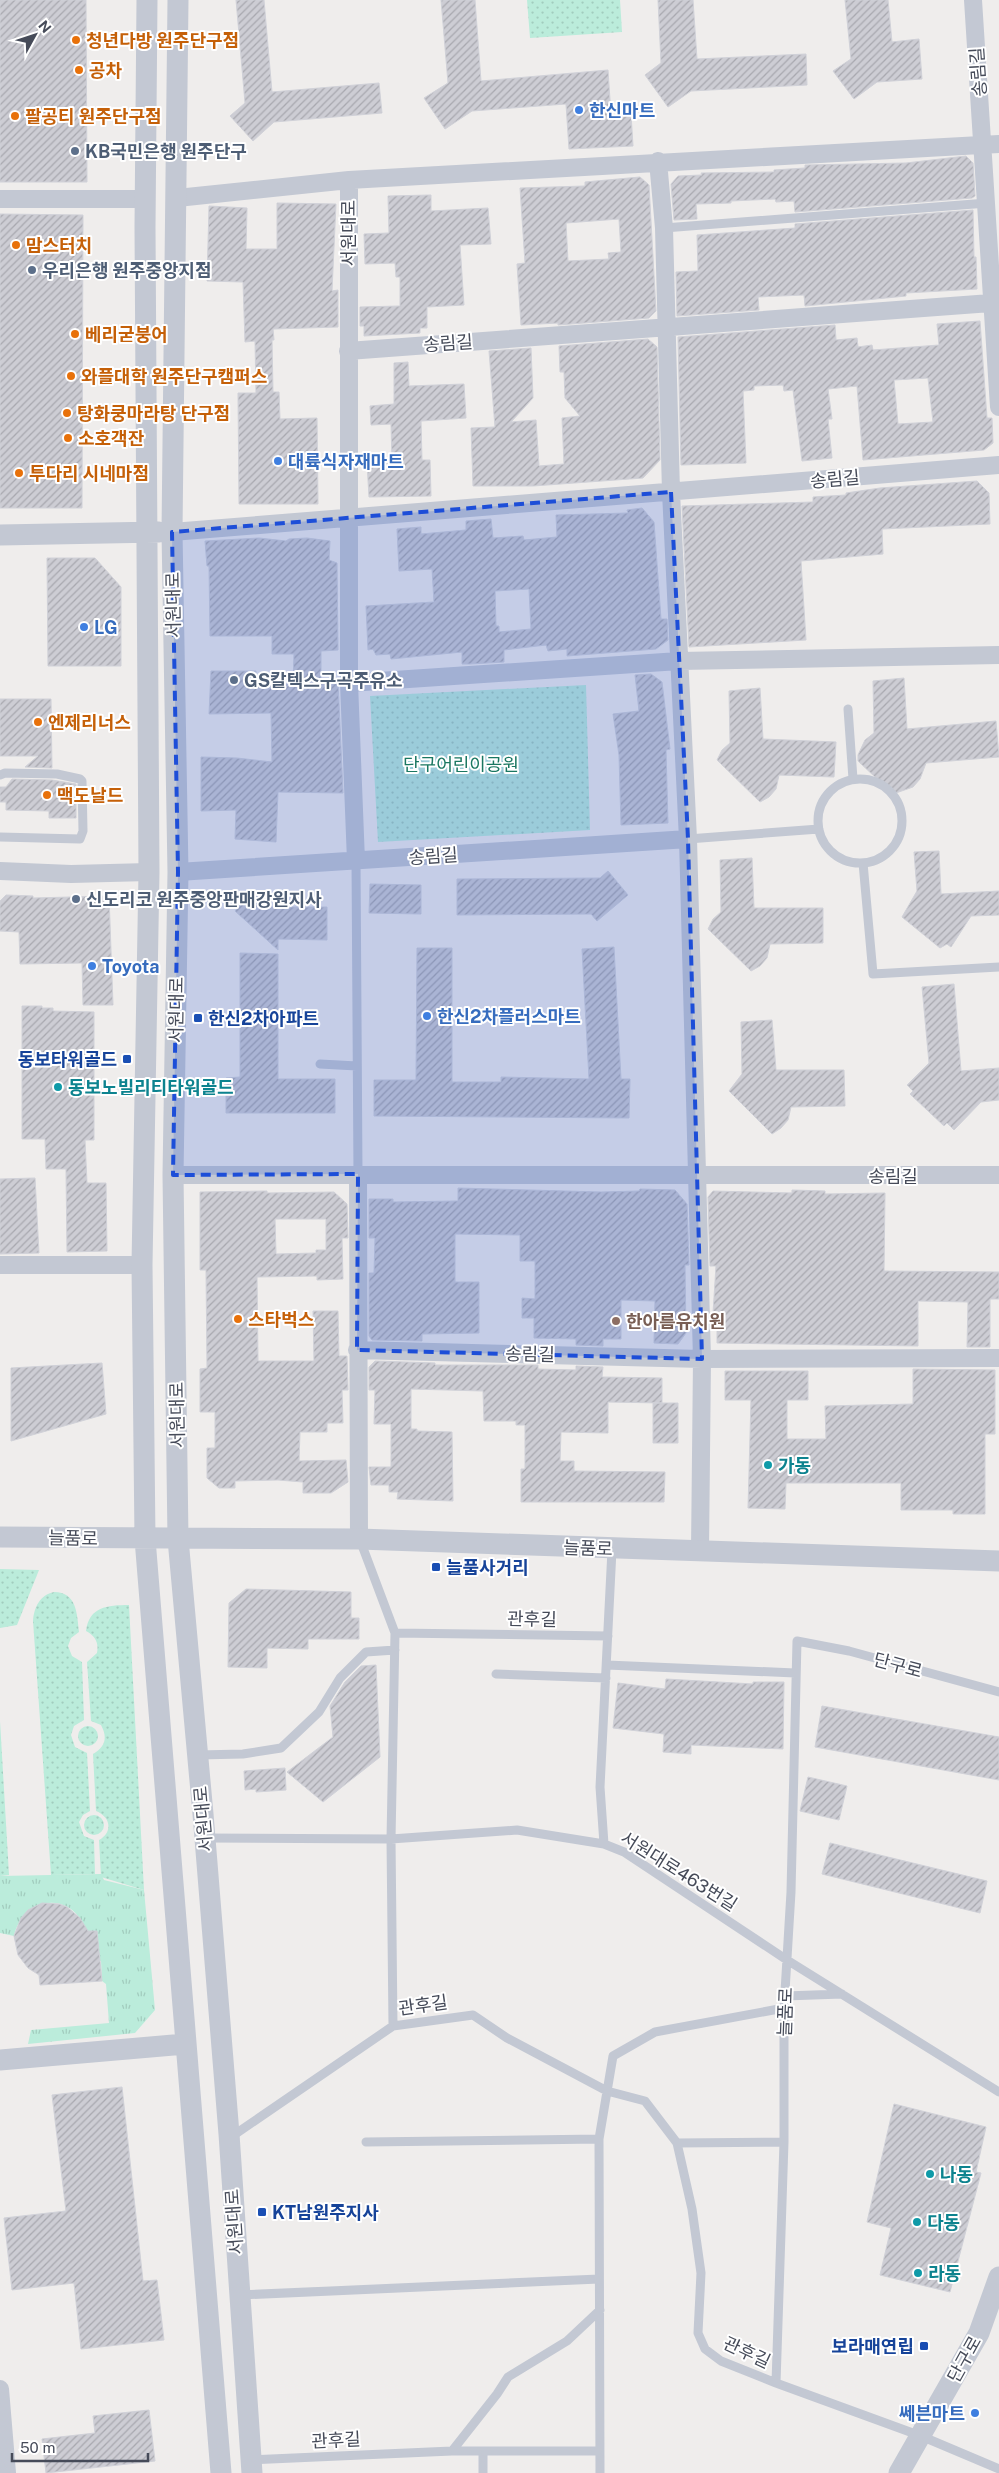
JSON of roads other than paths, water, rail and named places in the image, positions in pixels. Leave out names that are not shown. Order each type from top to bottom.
[{"type":"street","name":"서원대로","points":[[147,0],[146,533],[149,872],[142,1265],[145,1539],[221,2473]]},
{"type":"street","name":"서원대로","points":[[178,0],[172,532],[178,872],[173,1175],[178,1539],[198,1755],[229,2139],[251,2467]]},
{"type":"street","name":"송림길","points":[[973,0],[991,144],[987,203],[991,303],[999,407]]},
{"type":"street","points":[[348,180],[658,161],[991,144]]},
{"type":"street","points":[[658,161],[664,228],[668,328],[670,492],[688,839],[702,1359],[700,1550]]},
{"type":"street","name":"서원대로","points":[[177,198],[348,180],[349,683],[356,860]]},
{"type":"street","points":[[0,199],[177,198]]},
{"type":"street","name":"송림길","points":[[348,351],[991,303]]},
{"type":"street","name":"송림길","points":[[348,519],[999,465]]},
{"type":"street","points":[[0,535],[172,532],[348,519]]},
{"type":"street","points":[[349,683],[679,661],[999,655]]},
{"type":"street","name":"송림길","points":[[178,872],[688,839]]},
{"type":"street","points":[[0,871],[71,874],[178,872]]},
{"type":"street","points":[[358,1174],[359,1539]]},
{"type":"street","name":"송림길","points":[[173,1175],[358,1174],[696,1177],[999,1175]]},
{"type":"street","points":[[0,1265],[142,1265]]},
{"type":"street","name":"송림길","points":[[358,1350],[702,1359],[999,1358]]},
{"type":"street","name":"늘품로","points":[[0,1538],[359,1539],[612,1550],[700,1550],[999,1561]]},
{"type":"street","points":[[0,2060],[185,2044]]},
{"type":"street","name":"단구로","points":[[899,2473],[979,2333],[999,2277]]},
{"type":"street","points":[[0,2389],[7,2473]]},
{"type":"lane","points":[[664,228],[987,203]]},
{"type":"lane","points":[[848,709],[853,779]]},
{"type":"lane","points":[[0,776],[4,773],[57,774],[80,779],[82,781],[83,831],[80,839],[0,837]]},
{"type":"lane","points":[[853,779],[868,780],[881,785],[892,794],[900,807],[902,820],[900,834],[894,846],[885,855],[864,863],[847,861],[835,855],[825,845],[819,829],[818,820],[821,805],[828,793],[839,784],[853,779]]},
{"type":"lane","points":[[688,839],[819,829]]},
{"type":"lane","points":[[356,860],[358,1174]]},
{"type":"lane","points":[[864,863],[873,974],[999,967]]},
{"type":"lane","points":[[320,1064],[357,1066]]},
{"type":"lane","points":[[359,1539],[396,1633],[391,1839],[393,2026]]},
{"type":"lane","points":[[604,1844],[600,1787],[612,1550]]},
{"type":"lane","name":"관후길","points":[[396,1633],[608,1636]]},
{"type":"lane","name":"늘품로","points":[[776,2383],[784,2142],[784,2008],[791,1892],[794,1673],[797,1642]]},
{"type":"lane","name":"단구로","points":[[797,1642],[850,1651],[999,1692]]},
{"type":"lane","points":[[198,1755],[243,1754],[281,1748],[319,1712],[340,1678],[366,1652],[395,1650]]},
{"type":"lane","points":[[607,1665],[794,1673]]},
{"type":"lane","points":[[496,1674],[606,1678]]},
{"type":"lane","name":"서원대로463번길","points":[[205,1838],[391,1839],[517,1830],[604,1844],[624,1852],[787,1960],[999,2092]]},
{"type":"lane","points":[[785,1996],[843,1994]]},
{"type":"lane","points":[[600,2473],[599,2139],[613,2056],[655,2032],[784,2008]]},
{"type":"lane","name":"관후길","points":[[229,2139],[393,2026],[472,2015],[507,2038],[607,2091],[645,2101],[677,2143],[692,2209],[701,2273],[698,2333],[705,2349],[721,2361],[776,2383]]},
{"type":"lane","points":[[366,2142],[599,2139]]},
{"type":"lane","points":[[677,2143],[784,2142]]},
{"type":"lane","points":[[240,2296],[600,2279]]},
{"type":"lane","points":[[452,2450],[497,2394],[508,2377],[567,2342],[600,2310]]},
{"type":"lane","points":[[776,2383],[921,2436],[999,2469]]},
{"type":"lane","name":"관후길","points":[[251,2467],[452,2450],[600,2450]]},
{"type":"lane","points":[[483,2451],[483,2473]]},
{"type":"place","name":"청년다방 원주단구점","points":[[76,40]]},
{"type":"place","name":"공차","points":[[79,70]]},
{"type":"place","name":"한신마트","points":[[579,110]]},
{"type":"place","name":"팔공티 원주단구점","points":[[15,116]]},
{"type":"place","name":"KB국민은행 원주단구","points":[[75,151]]},
{"type":"place","name":"맘스터치","points":[[16,245]]},
{"type":"place","name":"우리은행 원주중앙지점","points":[[32,270]]},
{"type":"place","name":"베리굳붕어","points":[[75,334]]},
{"type":"place","name":"와플대학 원주단구캠퍼스","points":[[71,376]]},
{"type":"place","name":"탕화쿵마라탕 단구점","points":[[67,413]]},
{"type":"place","name":"소호객잔","points":[[68,438]]},
{"type":"place","name":"대륙식자재마트","points":[[278,461]]},
{"type":"place","name":"투다리 시네마점","points":[[19,473]]},
{"type":"place","name":"LG","points":[[84,627]]},
{"type":"place","name":"GS칼텍스구곡주유소","points":[[234,680]]},
{"type":"place","name":"엔제리너스","points":[[38,722]]},
{"type":"place","name":"맥도날드","points":[[47,795]]},
{"type":"place","name":"신도리코 원주중앙판매강원지사","points":[[76,899]]},
{"type":"place","name":"Toyota","points":[[92,966]]},
{"type":"place","name":"한신2차플러스마트","points":[[427,1016]]},
{"type":"place","name":"한신2차아파트","points":[[198,1018]]},
{"type":"place","name":"동보타워골드","points":[[127,1059]]},
{"type":"place","name":"동보노빌리티타워골드","points":[[58,1087]]},
{"type":"place","name":"스타벅스","points":[[238,1319]]},
{"type":"place","name":"한아름유치원","points":[[616,1321]]},
{"type":"place","name":"가동","points":[[768,1465]]},
{"type":"place","name":"늘품사거리","points":[[436,1567]]},
{"type":"place","name":"나동","points":[[930,2174]]},
{"type":"place","name":"KT남원주지사","points":[[262,2212]]},
{"type":"place","name":"다동","points":[[917,2222]]},
{"type":"place","name":"라동","points":[[918,2273]]},
{"type":"place","name":"보라매연립","points":[[924,2346]]},
{"type":"place","name":"쎄븐마트","points":[[975,2413]]},
{"type":"park label","name":"단구어린이공원","points":[[461,764]]}]
